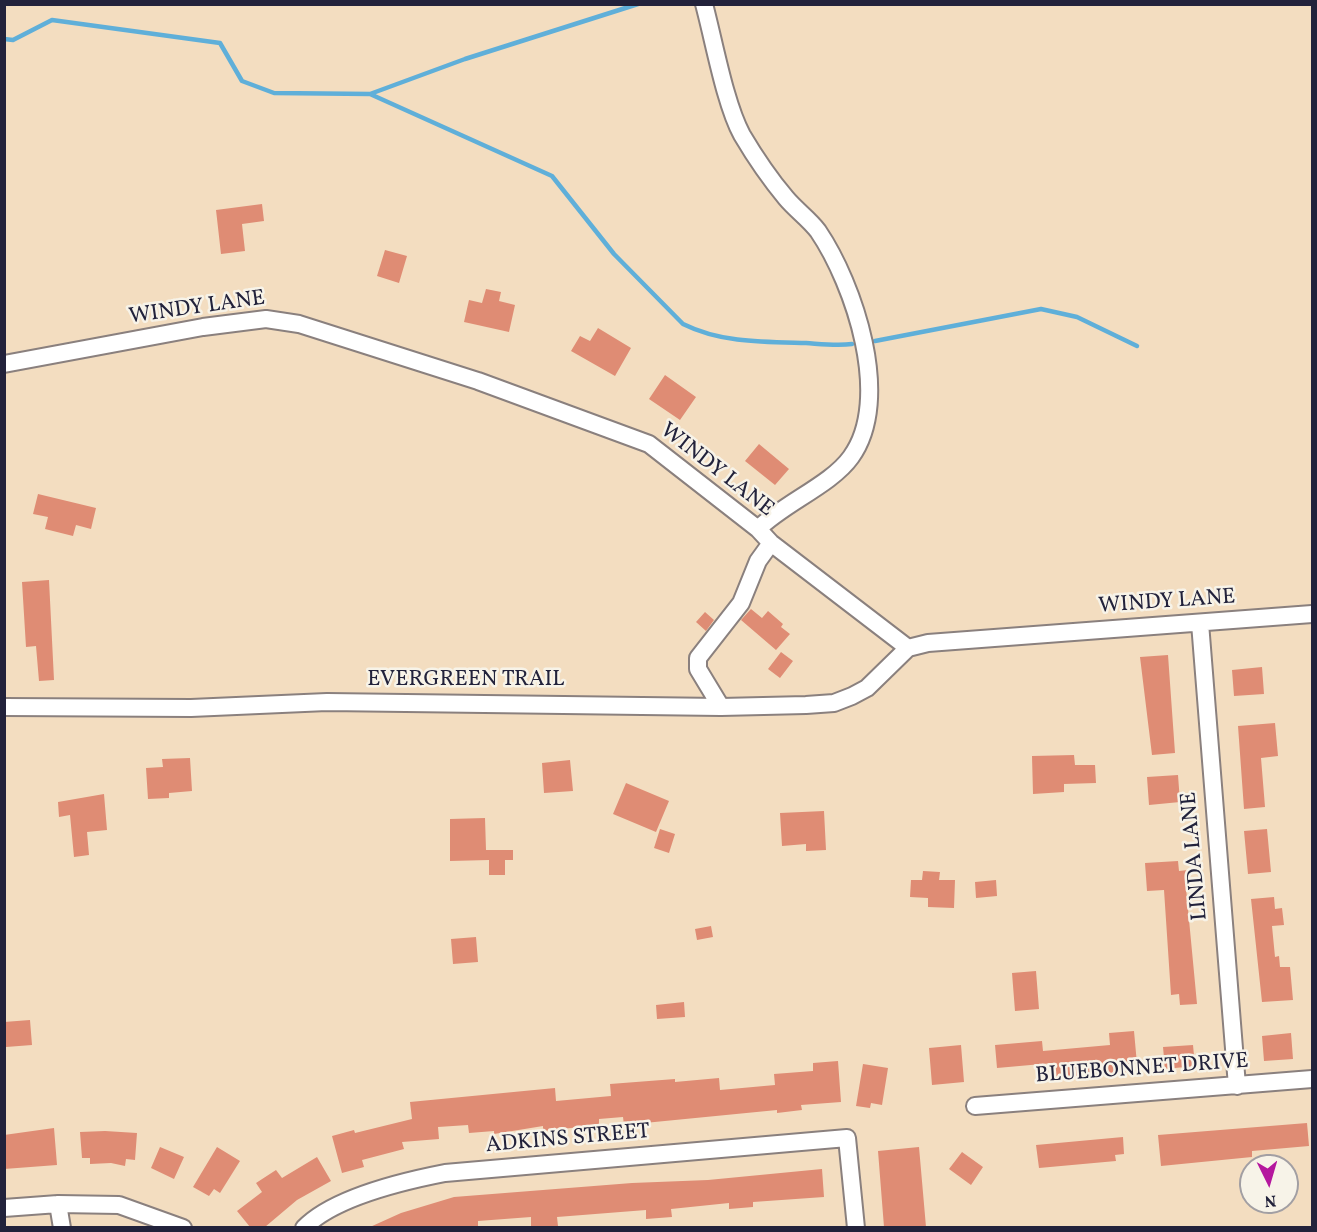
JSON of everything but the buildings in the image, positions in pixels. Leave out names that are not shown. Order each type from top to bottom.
[{"type":"street","points":[[704,4],[740,132],[787,200],[816,228],[838,263],[857,313],[868,364],[868,416],[851,459],[822,483],[774,513],[758,529]]},
{"type":"street","name":"WINDY LANE","points":[[4,364],[203,327],[266,319],[299,324],[478,381],[649,444],[758,529],[771,543],[908,648],[928,643],[1312,614]]},
{"type":"street","points":[[721,707],[698,669],[698,658],[741,603],[758,561],[771,543]]},
{"type":"street","name":"LINDA LANE","points":[[1200,623],[1237,1086]]},
{"type":"street","name":"EVERGREEN TRAIL","points":[[4,707],[191,708],[327,702],[721,707],[834,703],[867,688],[908,648]]},
{"type":"street","name":"BLUEBONNET DRIVE","points":[[975,1106],[1312,1079]]},
{"type":"street","name":"ADKINS STREET","points":[[304,1227],[341,1205],[386,1185],[445,1173],[847,1138],[856,1227]]},
{"type":"street","points":[[58,1204],[62,1227]]},
{"type":"street","points":[[4,1208],[58,1204],[119,1205],[183,1227]]},
{"type":"waterway","points":[[4,39],[13,40],[52,20],[220,43],[242,81],[274,93],[370,94],[465,59],[638,4]]},
{"type":"waterway","points":[[370,94],[552,176],[614,254],[683,324],[712,335],[759,342],[852,344]]},
{"type":"waterway","points":[[875,341],[1041,309],[1077,317],[1137,346]]}]
